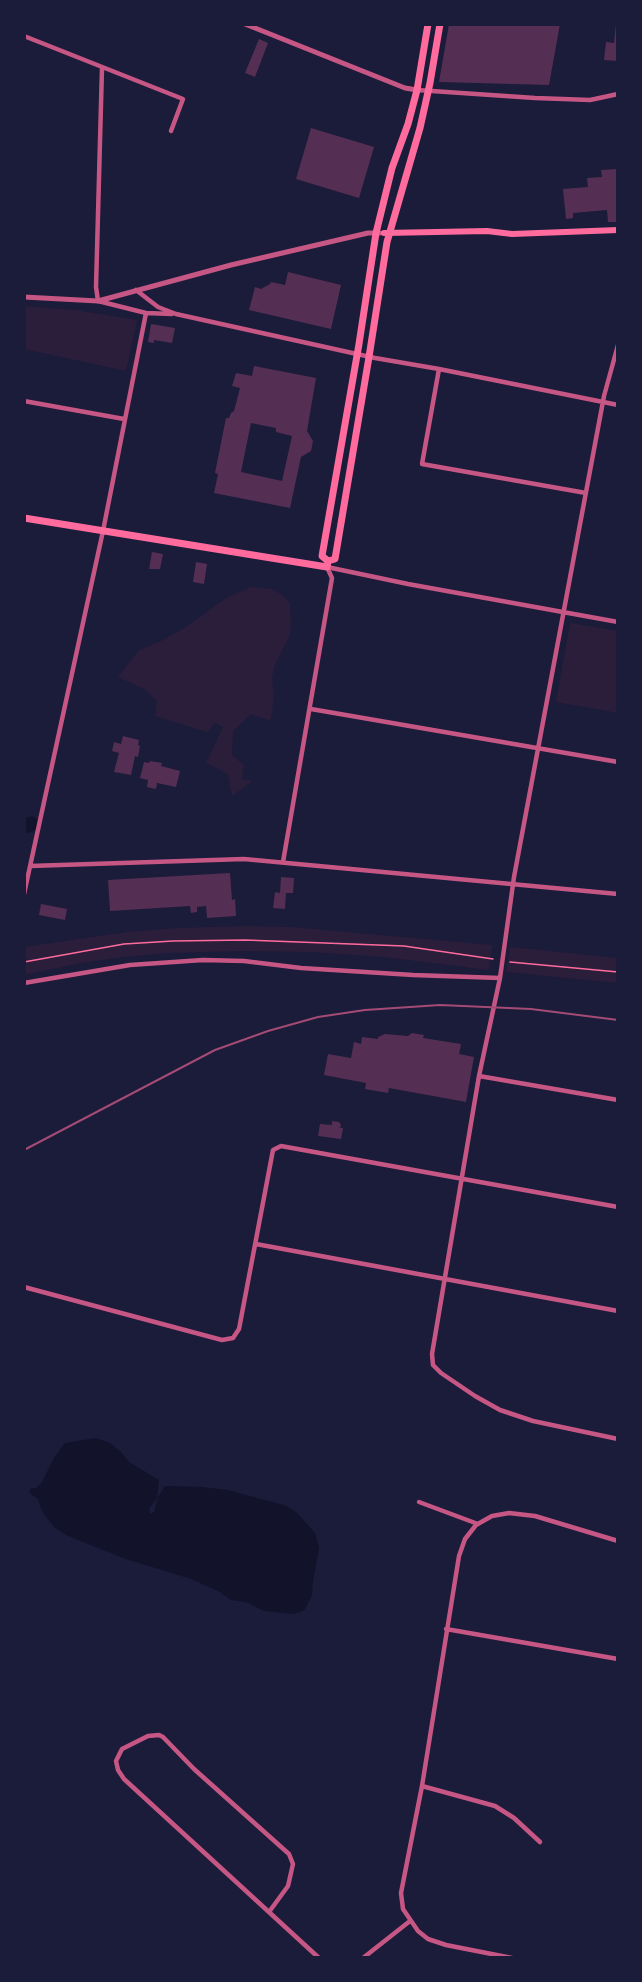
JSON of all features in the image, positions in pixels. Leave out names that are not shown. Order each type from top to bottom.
[{"type":"main road","points":[[328,564],[322,556],[376,233],[392,168],[408,124],[417,90],[428,24]]},
{"type":"main road","points":[[24,518],[328,564],[335,558],[369,357],[387,233],[420,128],[440,24]]},
{"type":"main road","points":[[387,233],[488,231],[512,234],[618,230]]},
{"type":"street","points":[[245,24],[405,88],[516,98],[579,99],[603,98],[618,94]]},
{"type":"street","points":[[24,36],[183,99],[171,131]]},
{"type":"street","points":[[98,301],[96,288],[102,68]]},
{"type":"street","points":[[98,301],[368,233],[387,233]]},
{"type":"street","points":[[136,290],[158,307],[176,314],[369,357],[618,405]]},
{"type":"street","points":[[24,297],[98,301],[146,313],[176,314]]},
{"type":"street","points":[[24,894],[103,531],[146,313]]},
{"type":"street","points":[[618,345],[603,402],[538,748],[513,885],[500,978],[479,1076],[432,1354],[433,1365],[441,1373],[475,1396],[511,1415],[618,1439]]},
{"type":"street","points":[[439,369],[422,464],[586,494]]},
{"type":"street","points":[[24,401],[124,419]]},
{"type":"street","points":[[283,862],[332,578],[328,564],[408,584],[618,622]]},
{"type":"street","points":[[310,709],[618,762]]},
{"type":"street","points":[[30,866],[244,859],[618,894]]},
{"type":"street","points":[[24,983],[130,965],[203,960],[244,961],[301,968],[394,974],[500,978]]},
{"type":"street","points":[[479,1076],[618,1100]]},
{"type":"street","points":[[24,1287],[222,1340],[233,1338],[239,1329],[274,1148],[284,1147],[618,1207]]},
{"type":"street","points":[[256,1244],[618,1311]]},
{"type":"street","points":[[419,1502],[478,1524]]},
{"type":"street","points":[[512,1958],[446,1945],[428,1939],[418,1931],[403,1909],[401,1893],[422,1786],[459,1556],[465,1539],[478,1524],[499,1514],[516,1512],[618,1541]]},
{"type":"street","points":[[446,1629],[618,1659]]},
{"type":"street","points":[[269,1912],[288,1886],[293,1864],[289,1854],[194,1769],[163,1737],[148,1736],[126,1746],[117,1756],[120,1775],[319,1958]]},
{"type":"street","points":[[422,1786],[495,1806],[514,1818],[540,1842]]},
{"type":"street","points":[[363,1958],[410,1921]]},
{"type":"path","points":[[24,962],[124,944],[235,940],[404,946],[494,959]]},
{"type":"path","points":[[506,961],[618,972]]},
{"type":"shaded area","points":[[24,306],[75,310],[137,320],[126,371],[24,349]]},
{"type":"shaded area","points":[[251,587],[272,589],[290,603],[290,635],[275,665],[272,677],[274,694],[271,721],[251,714],[233,731],[232,755],[244,765],[242,779],[253,781],[232,796],[228,774],[206,763],[223,727],[215,723],[207,732],[155,716],[157,701],[146,690],[118,677],[139,650],[186,627],[226,598]]},
{"type":"shaded area","points":[[570,623],[618,631],[618,713],[556,702]]},
{"type":"shaded area","points":[[246,926],[291,927],[492,945],[489,970],[383,957],[311,952],[239,951],[124,957],[24,975],[24,947],[127,932]]},
{"type":"shaded area","points":[[510,947],[618,958],[618,983],[506,972]]},
{"type":"shaded area","points":[[96,1438],[110,1443],[129,1462],[159,1480],[157,1498],[149,1509],[150,1514],[154,1512],[158,1497],[165,1486],[227,1490],[284,1505],[296,1512],[315,1533],[319,1548],[312,1595],[305,1609],[294,1614],[264,1611],[246,1602],[231,1600],[218,1591],[191,1579],[123,1558],[68,1536],[54,1527],[42,1511],[38,1499],[29,1493],[31,1488],[36,1488],[42,1482],[54,1458],[65,1443]]},
{"type":"building","points":[[449,24],[560,24],[549,85],[439,82]]},
{"type":"building","points":[[616,24],[618,24],[618,61],[604,60],[606,42],[614,43]]},
{"type":"building","points":[[259,39],[268,43],[255,77],[245,73]]},
{"type":"building","points":[[311,128],[374,147],[359,198],[296,179]]},
{"type":"building","points":[[616,169],[618,222],[608,222],[607,210],[573,213],[573,218],[566,219],[563,189],[588,187],[587,178],[602,177],[601,170]]},
{"type":"building","points":[[288,272],[341,285],[331,329],[249,310],[255,287],[261,289],[271,282],[285,285]]},
{"type":"building","points":[[151,324],[175,328],[172,343],[154,340],[154,343],[148,342]]},
{"type":"building","points":[[254,366],[316,378],[307,431],[313,441],[311,451],[301,457],[290,508],[214,493],[218,474],[215,473],[226,418],[229,418],[234,411],[240,388],[232,386],[236,373],[252,376]],"holes":[[[251,423],[276,428],[276,432],[292,436],[282,481],[241,472]]]},
{"type":"building","points":[[152,552],[163,554],[160,569],[149,569]]},
{"type":"building","points":[[196,562],[207,564],[204,584],[193,582]]},
{"type":"building","points":[[123,736],[139,740],[138,757],[135,756],[131,775],[114,772],[119,753],[112,751],[114,742],[121,744]]},
{"type":"building","points":[[150,761],[162,763],[161,766],[180,771],[176,787],[157,783],[156,789],[147,787],[148,780],[140,778],[144,762],[149,763]]},
{"type":"building","points":[[230,873],[236,916],[207,918],[206,906],[197,907],[197,912],[191,913],[190,906],[110,911],[108,880]]},
{"type":"building","points":[[281,877],[294,878],[293,893],[286,893],[285,909],[273,908],[275,892],[280,893]]},
{"type":"building","points":[[41,904],[67,909],[65,920],[39,915]]},
{"type":"building","points":[[412,1033],[424,1035],[423,1038],[461,1044],[459,1054],[474,1057],[466,1102],[389,1088],[388,1093],[365,1089],[366,1083],[324,1075],[328,1054],[351,1058],[354,1042],[361,1044],[362,1037],[378,1039],[385,1034],[408,1036]]},
{"type":"building","points":[[332,1121],[339,1122],[340,1128],[343,1128],[341,1139],[318,1136],[320,1124],[332,1125]]},
{"type":"waterway","points":[[24,826],[31,824]]},
{"type":"railway","points":[[24,1150],[215,1050],[268,1031],[318,1017],[365,1010],[440,1005],[531,1009],[618,1020]]}]
